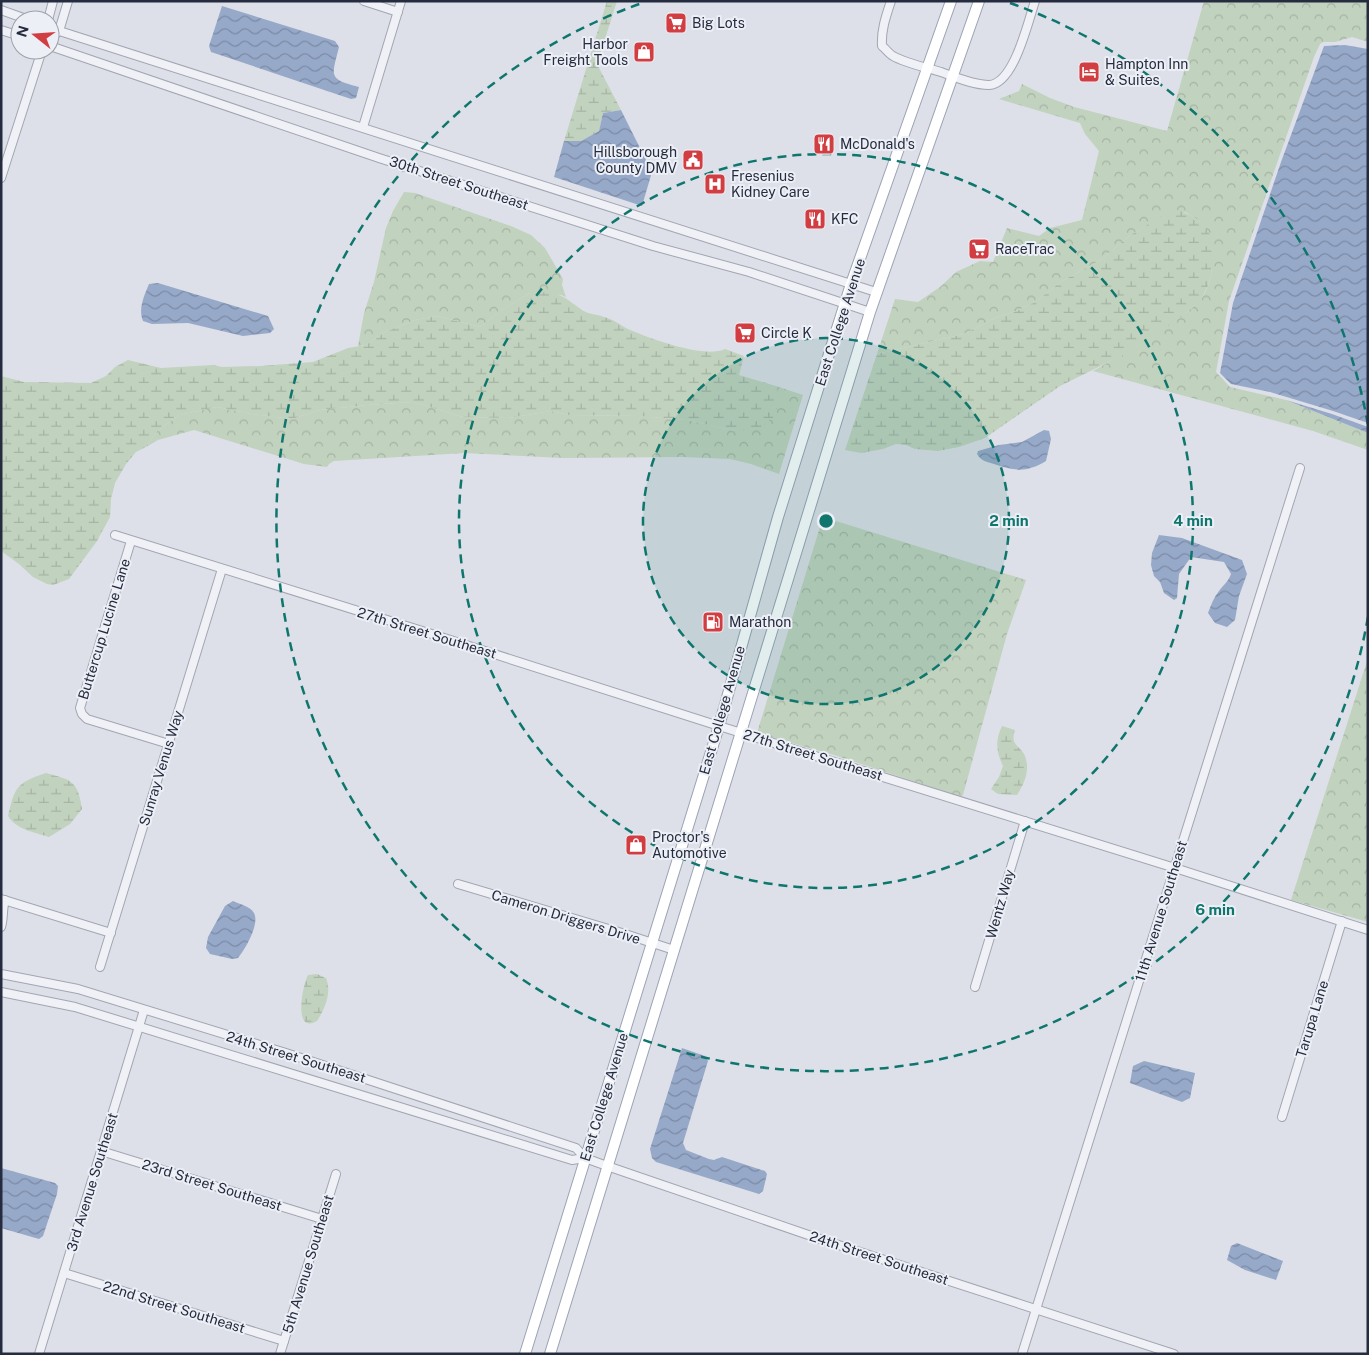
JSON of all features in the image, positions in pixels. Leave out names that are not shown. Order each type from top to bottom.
[{"type":"main road","name":"East College Avenue","points":[[525,1354],[719,726],[778,517],[851,284],[950,1]]},
{"type":"main road","name":"East College Avenue","points":[[550,1354],[876,292],[979,1]]},
{"type":"street","points":[[60,28],[68,1]]},
{"type":"street","points":[[364,1],[398,12]]},
{"type":"street","points":[[363,127],[401,1]]},
{"type":"street","points":[[891,1],[884,20],[882,46],[893,56],[976,83],[990,85],[998,82],[1008,74],[1035,1]]},
{"type":"street","name":"30th Street Southeast","points":[[60,31],[876,292]]},
{"type":"street","name":"30th Street Southeast","points":[[60,49],[379,158],[653,246],[749,272],[870,312]]},
{"type":"street","points":[[1,178],[39,60]]},
{"type":"street","name":"11th Avenue Southeast","points":[[1022,1354],[1300,468]]},
{"type":"street","name":"27th Street Southeast","points":[[115,536],[1024,820],[1368,930]]},
{"type":"street","name":"Buttercup Lucine Lane","points":[[131,541],[80,708],[87,720],[169,744]]},
{"type":"street","name":"Sunray Venus Way","points":[[100,967],[222,570]]},
{"type":"street","name":"Wentz Way","points":[[976,987],[1024,820]]},
{"type":"street","name":"Cameron Driggers Drive","points":[[458,884],[674,950]]},
{"type":"street","points":[[1,927],[4,917],[2,910],[3,899],[111,933]]},
{"type":"street","name":"Tarupa Lane","points":[[1282,1117],[1342,921]]},
{"type":"street","name":"24th Street Southeast","points":[[1,974],[78,989],[286,1053],[576,1148],[584,1158]]},
{"type":"street","name":"24th Street Southeast","points":[[1,992],[75,1006],[572,1160],[584,1158],[823,1240],[1174,1354]]},
{"type":"street","name":"3rd Avenue Southeast","points":[[39,1354],[144,1010]]},
{"type":"street","name":"23rd Street Southeast","points":[[101,1151],[322,1219]]},
{"type":"street","name":"5th Avenue Southeast","points":[[280,1354],[336,1174]]},
{"type":"street","name":"22nd Street Southeast","points":[[64,1273],[284,1341]]},
{"type":"green space","points":[[607,1],[617,1],[597,64],[621,110],[603,113],[599,131],[581,141],[564,141]]},
{"type":"green space","points":[[1204,1],[1368,1],[1368,42],[1352,37],[1335,42],[1323,42],[1320,44],[1314,57],[1229,301],[1216,372],[1230,387],[1286,400],[1368,433],[1368,450],[1313,431],[1093,371],[1177,320],[1199,301],[1207,289],[1211,276],[1212,261],[1210,247],[1200,222],[1185,212],[1146,226],[1129,236],[1101,260],[1062,281],[1035,302],[1019,310],[995,318],[964,334],[877,354],[895,299],[918,302],[940,287],[956,272],[980,261],[993,262],[1007,228],[1039,236],[1050,228],[1082,220],[1099,151],[1085,134],[1080,123],[999,99],[1019,91],[1022,84],[1074,107],[1167,131]]},
{"type":"green space","points":[[404,192],[415,193],[511,226],[531,235],[545,248],[563,279],[562,285],[566,297],[530,293],[505,308],[480,327],[437,316],[415,320],[385,332],[366,345],[358,346],[364,313],[374,282],[386,228]]},
{"type":"green space","points":[[1177,210],[1191,215],[1204,225],[1210,235],[1214,248],[1208,286],[1200,301],[1180,318],[1125,354],[1060,386],[985,438],[959,447],[938,451],[915,449],[906,445],[896,444],[883,449],[861,453],[845,450],[877,354],[964,334],[995,318],[1019,310],[1035,302],[1062,281],[1101,260],[1129,236],[1165,214]]},
{"type":"green space","points":[[549,292],[563,297],[585,312],[607,318],[628,329],[662,342],[704,351],[725,349],[744,356],[739,375],[776,386],[777,414],[759,429],[735,431],[687,420],[639,416],[569,415],[551,411],[509,418],[463,417],[413,402],[320,410],[292,419],[217,407],[179,415],[157,431],[146,447],[136,452],[126,464],[115,483],[111,499],[110,517],[97,541],[69,579],[53,585],[47,584],[33,577],[1,551],[1,376],[24,382],[91,383],[106,376],[115,367],[128,360],[161,368],[213,365],[222,367],[260,366],[313,362],[348,348],[366,345],[385,332],[415,320],[437,316],[480,327],[505,308],[530,293]]},
{"type":"green space","points":[[776,386],[803,395],[779,474],[730,459],[682,457],[563,458],[464,453],[334,461],[327,467],[304,464],[194,430],[158,440],[146,447],[157,431],[179,415],[217,407],[292,419],[320,410],[413,402],[463,417],[509,418],[551,411],[569,415],[639,416],[687,420],[735,431],[776,392]]},
{"type":"green space","points":[[823,517],[1026,580],[1007,634],[961,797],[834,755],[757,733]]},
{"type":"green space","points":[[1368,658],[1368,922],[1291,900]]},
{"type":"green space","points":[[1002,726],[1015,730],[1014,742],[1024,754],[1026,760],[1026,775],[1017,795],[998,794],[991,789],[999,777],[1003,766],[997,746]]},
{"type":"green space","points":[[46,773],[68,780],[76,787],[82,809],[70,824],[49,837],[21,827],[8,816],[15,792],[19,787],[23,783]]},
{"type":"green space","points":[[317,974],[326,978],[328,995],[325,1006],[317,1021],[309,1023],[305,1021],[302,1015],[302,998],[308,975]]},
{"type":"water","points":[[222,6],[335,41],[339,47],[334,75],[341,81],[359,87],[356,98],[351,99],[211,52],[209,46]]},
{"type":"water","points":[[1345,45],[1368,49],[1368,423],[1270,392],[1231,384],[1220,373],[1233,303],[1281,162],[1324,46]]},
{"type":"water","points":[[621,110],[652,172],[642,206],[554,177],[564,141],[581,141],[599,131],[603,113]]},
{"type":"water","points":[[158,283],[268,316],[274,329],[270,333],[243,336],[188,323],[152,324],[143,321],[141,307],[145,293],[149,284]]},
{"type":"water","points":[[1286,400],[1368,427],[1368,433]]},
{"type":"water","points":[[1044,430],[1049,431],[1051,439],[1046,461],[1032,468],[1020,470],[1008,468],[984,461],[977,454],[978,451],[999,445],[1022,442]]},
{"type":"water","points":[[1159,535],[1182,538],[1242,560],[1247,574],[1239,596],[1235,620],[1227,627],[1215,623],[1208,613],[1211,604],[1231,574],[1224,562],[1191,557],[1179,574],[1177,598],[1174,600],[1164,593],[1160,582],[1154,576],[1151,565],[1152,553]]},
{"type":"water","points":[[233,901],[254,913],[255,924],[248,943],[238,958],[232,959],[210,954],[206,948],[208,937],[225,906]]},
{"type":"water","points":[[682,1048],[705,1056],[708,1061],[683,1143],[686,1150],[709,1159],[714,1160],[722,1157],[765,1171],[767,1174],[763,1191],[759,1194],[656,1162],[652,1158],[650,1149]]},
{"type":"water","points":[[1144,1061],[1195,1073],[1190,1098],[1182,1102],[1130,1083],[1133,1066]]},
{"type":"water","points":[[1,1168],[55,1183],[58,1186],[43,1236],[39,1239],[1,1228]]},
{"type":"water","points":[[1237,1243],[1283,1261],[1276,1280],[1245,1270],[1227,1260],[1231,1246]]},
{"type":"place","name":"Big Lots","points":[[676,23]]},
{"type":"place","name":"Harbor Freight Tools","points":[[644,52]]},
{"type":"place","name":"Hampton Inn & Suites","points":[[1089,72]]},
{"type":"place","name":"McDonald's","points":[[824,144]]},
{"type":"place","name":"Hillsborough County DMV","points":[[693,160]]},
{"type":"place","name":"Fresenius Kidney Care","points":[[715,184]]},
{"type":"place","name":"KFC","points":[[815,219]]},
{"type":"place","name":"RaceTrac","points":[[979,249]]},
{"type":"place","name":"Circle K","points":[[745,333]]},
{"type":"place","name":"Marathon","points":[[713,622]]},
{"type":"place","name":"Proctor's Automotive","points":[[636,845]]}]
